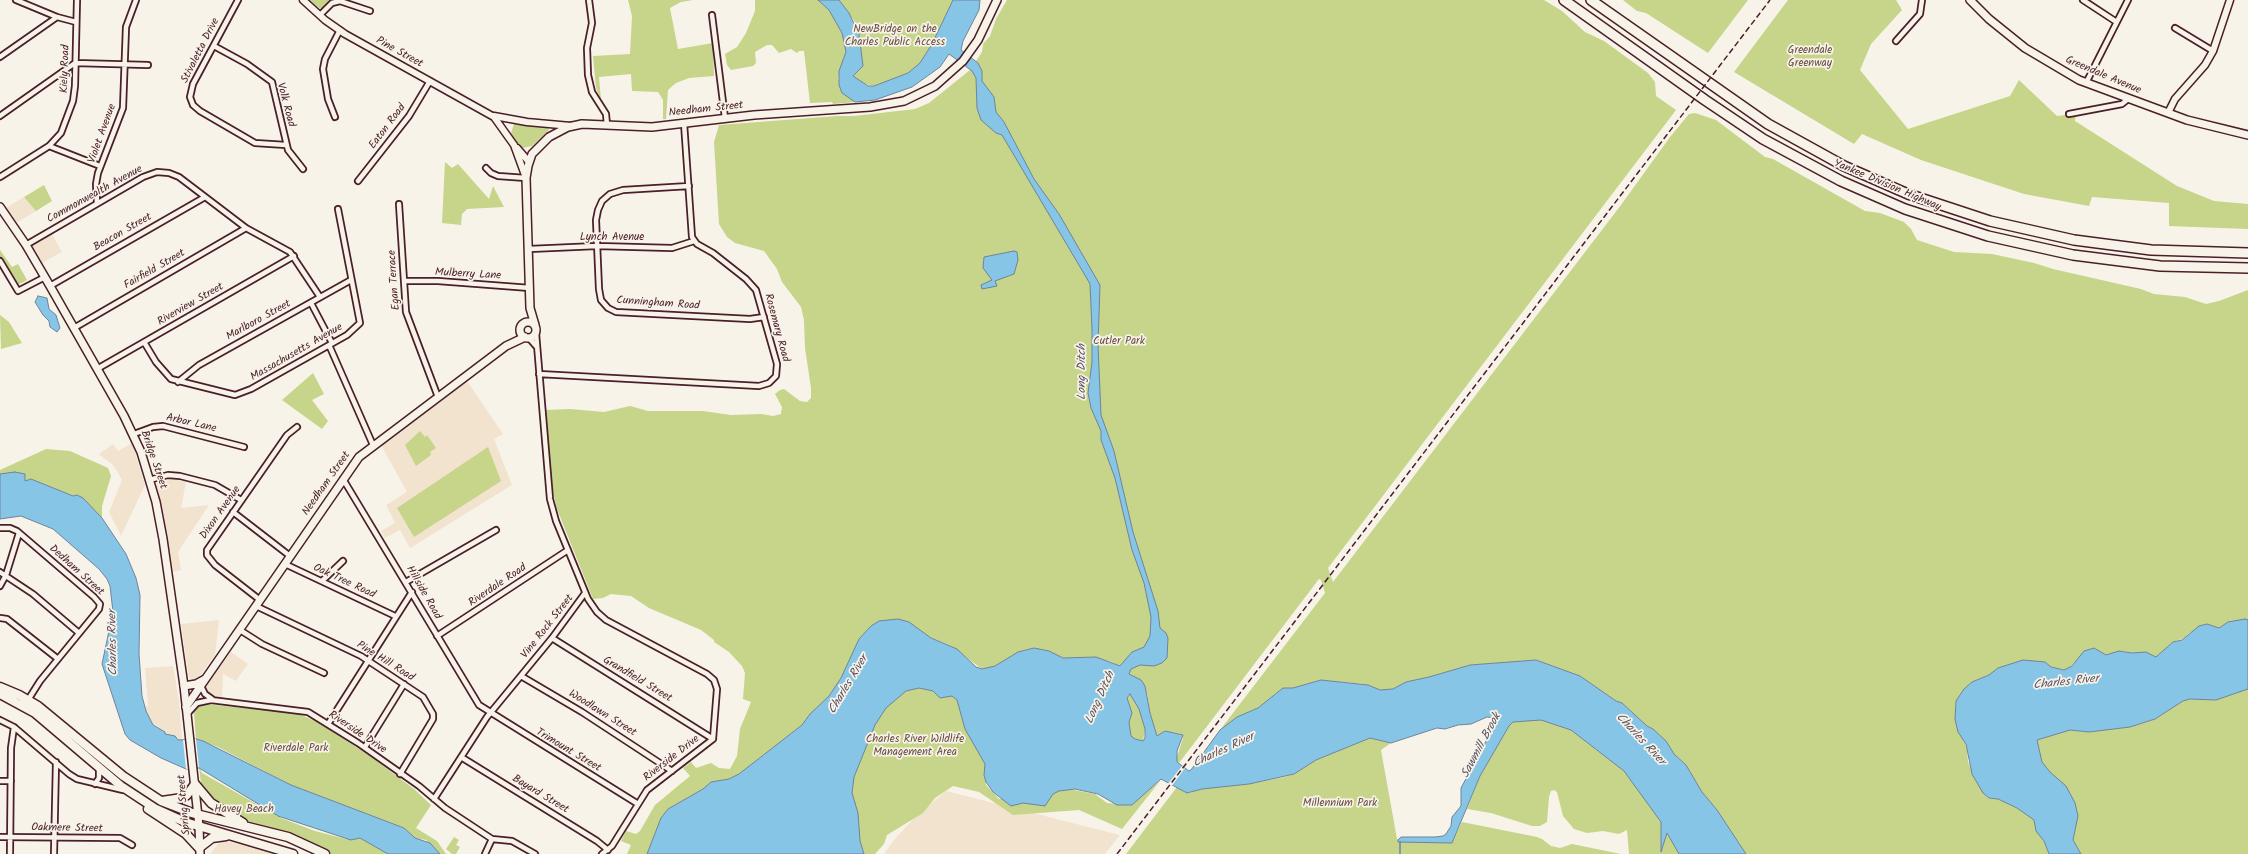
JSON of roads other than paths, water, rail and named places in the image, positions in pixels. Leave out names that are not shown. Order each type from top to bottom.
[{"type":"highway","name":"Yankee Division Highway","points":[[1564,0],[1705,100],[1763,139],[1825,173],[1900,207],[1988,236],[2073,255],[2160,266],[2248,268]]},
{"type":"highway","name":"Yankee Division Highway","points":[[1591,0],[1724,95],[1782,133],[1844,166],[1919,198],[1990,221],[2074,240],[2151,250],[2248,253]]},
{"type":"highway","points":[[0,687],[28,700],[49,714],[123,776],[161,801],[198,815],[292,838],[325,854]]},
{"type":"highway","points":[[0,694],[35,713],[158,817],[186,834],[199,851],[213,837],[232,836]]},
{"type":"highway","points":[[161,801],[182,798],[188,794],[195,784],[215,806],[250,827]]},
{"type":"highway","points":[[128,791],[168,815],[199,826],[293,854]]},
{"type":"main road","name":"Needham Street","points":[[535,325],[530,308],[530,249],[526,178],[529,162],[536,150],[546,139],[571,126],[586,124],[637,127],[895,103],[929,90],[958,67],[972,50],[997,0]]},
{"type":"main road","name":"Greendale Avenue","points":[[1970,0],[1989,19],[2025,48],[2058,69],[2086,83],[2168,113],[2219,129],[2248,135]]},
{"type":"main road","name":"Bridge Street","points":[[0,207],[26,245],[45,277],[134,434],[149,480],[161,527],[184,686],[191,754]]},
{"type":"main road","name":"Needham Street","points":[[525,322],[530,308]]},
{"type":"main road","points":[[525,322],[530,322],[535,325],[536,333],[527,338],[520,329],[525,322]]},
{"type":"main road","name":"Needham Street","points":[[186,711],[208,676],[357,460],[373,444],[506,346],[520,329]]},
{"type":"main road","name":"Needham Street","points":[[506,346],[527,338]]},
{"type":"main road","name":"Needham Street","points":[[184,686],[198,684],[208,676]]},
{"type":"main road","name":"Spring Street","points":[[191,754],[199,826],[199,851]]},
{"type":"street","points":[[16,0],[57,17],[76,22]]},
{"type":"street","name":"Kiely Road","points":[[0,177],[49,146],[61,133],[73,101],[77,0]]},
{"type":"street","name":"Violet Avenue","points":[[97,203],[96,184],[100,166],[123,108],[126,27],[136,0]]},
{"type":"street","name":"Stivaletta Drive","points":[[238,0],[190,91],[193,105],[200,111],[255,142],[286,145]]},
{"type":"street","name":"Pine Street","points":[[303,0],[320,16],[340,30],[491,115],[520,122],[571,126]]},
{"type":"street","points":[[589,0],[592,23],[587,48],[588,75],[592,92],[606,114],[607,125]]},
{"type":"street","points":[[1896,41],[1920,14],[1923,0]]},
{"type":"street","points":[[2083,0],[2115,21]]},
{"type":"street","points":[[2086,83],[2115,21],[2128,0]]},
{"type":"street","points":[[2168,113],[2175,99],[2205,65],[2213,51],[2230,0]]},
{"type":"street","points":[[320,16],[332,3],[340,1],[370,11]]},
{"type":"street","points":[[712,15],[726,118]]},
{"type":"street","points":[[0,58],[57,17]]},
{"type":"street","points":[[2175,28],[2213,51]]},
{"type":"street","points":[[335,117],[329,103],[323,69],[325,59],[340,30]]},
{"type":"street","name":"Volk Road","points":[[214,46],[247,64],[272,82],[286,145],[303,169]]},
{"type":"street","points":[[0,116],[75,63],[148,65]]},
{"type":"street","name":"Eaton Road","points":[[358,181],[409,116],[430,81]]},
{"type":"street","points":[[2069,114],[2122,104],[2128,99]]},
{"type":"street","name":"Pine Street","points":[[491,115],[529,162]]},
{"type":"street","points":[[684,123],[694,241]]},
{"type":"street","name":"Pine Street","points":[[512,142],[526,178]]},
{"type":"street","points":[[49,146],[100,166]]},
{"type":"street","points":[[486,168],[491,173],[498,176],[526,178]]},
{"type":"street","name":"Commonwealth Avenue","points":[[26,245],[143,177],[157,172],[174,174],[246,228],[286,249],[294,256],[320,297]]},
{"type":"street","name":"Cunningham Road","points":[[689,186],[627,190],[610,194],[602,201],[597,213],[597,246],[599,293],[603,303],[610,310],[750,319],[764,317]]},
{"type":"street","name":"Beacon Street","points":[[50,286],[205,197]]},
{"type":"street","name":"Egan Terrace","points":[[399,204],[408,318],[438,396]]},
{"type":"street","name":"Massachusetts Avenue","points":[[144,342],[166,375],[178,382],[239,395],[347,335],[360,323],[338,209]]},
{"type":"street","name":"Fairfield Street","points":[[74,328],[246,228]]},
{"type":"street","name":"Lynch Avenue","points":[[530,249],[597,246],[672,248],[694,241]]},
{"type":"street","name":"Rosemary Road","points":[[539,374],[764,385],[776,376],[778,368],[759,296],[752,284],[713,253],[694,241]]},
{"type":"street","name":"Riverview Street","points":[[98,369],[294,256]]},
{"type":"street","points":[[0,261],[18,291],[45,277]]},
{"type":"street","name":"Marlboro Street","points":[[178,382],[199,365],[351,280]]},
{"type":"street","name":"Mulberry Lane","points":[[404,281],[438,281],[530,288]]},
{"type":"street","points":[[311,303],[373,444]]},
{"type":"street","name":"Vine Rock Street","points":[[434,799],[490,714],[552,638],[585,593],[556,521],[550,500],[536,333]]},
{"type":"street","points":[[527,338],[536,346]]},
{"type":"street","name":"Arbor Lane","points":[[134,434],[153,427],[163,426],[244,447]]},
{"type":"street","name":"Dixon Avenue","points":[[258,603],[215,565],[207,555],[207,550],[286,434],[297,427]]},
{"type":"street","points":[[149,480],[168,475],[180,476],[216,485],[242,500]]},
{"type":"street","name":"Hillside Road","points":[[343,479],[412,592],[477,703],[490,714]]},
{"type":"street","points":[[233,512],[290,556]]},
{"type":"street","name":"Dedham Street","points":[[0,528],[10,528],[19,533],[99,601],[99,609],[58,658],[30,694],[28,700]]},
{"type":"street","points":[[406,582],[496,530]]},
{"type":"street","points":[[0,586],[6,575],[19,533]]},
{"type":"street","name":"Riverdale Road","points":[[438,636],[568,550]]},
{"type":"street","points":[[322,582],[343,561]]},
{"type":"street","name":"Oak Tree Road","points":[[285,564],[395,616]]},
{"type":"street","points":[[0,572],[33,594],[79,633]]},
{"type":"street","points":[[328,724],[395,616],[412,592]]},
{"type":"street","name":"Riverside Drive","points":[[585,593],[595,610],[606,620],[714,680],[717,697],[712,739],[647,790],[608,850],[602,854]]},
{"type":"street","name":"Pine Hill Road","points":[[258,603],[368,660],[423,697],[434,718],[400,774]]},
{"type":"street","points":[[0,618],[6,619],[58,658]]},
{"type":"street","points":[[240,630],[262,644],[324,673]]},
{"type":"street","name":"Grandfield Street","points":[[552,638],[712,739]]},
{"type":"street","name":"Woodlawn Street","points":[[521,676],[582,712],[672,770]]},
{"type":"street","points":[[365,747],[404,684]]},
{"type":"street","points":[[202,686],[205,694],[214,700]]},
{"type":"street","name":"Riverside Drive","points":[[186,711],[197,703],[214,700],[303,710],[365,747],[434,799],[492,839],[512,841],[535,854]]},
{"type":"street","name":"Trimount Street","points":[[490,714],[638,804]]},
{"type":"street","points":[[0,720],[14,727],[69,774],[95,784],[128,791]]},
{"type":"street","points":[[10,854],[9,837],[14,727]]},
{"type":"street","name":"Bayard Street","points":[[461,757],[597,841],[608,850]]},
{"type":"street","points":[[54,854],[56,762]]},
{"type":"street","points":[[95,784],[99,778],[99,768]]},
{"type":"street","points":[[0,781],[11,781]]},
{"type":"street","name":"Oakmere Street","points":[[0,837],[120,838],[132,845]]},
{"type":"street","points":[[485,854],[492,839]]},
{"type":"water","points":[[818,0],[839,0],[849,13],[859,34],[863,66],[853,76],[868,86],[874,86],[908,73],[920,63],[932,44],[953,0],[980,0],[979,10],[963,41],[961,50],[978,63],[982,71],[982,81],[994,97],[996,112],[1004,122],[1034,179],[1059,214],[1100,285],[1098,345],[1101,415],[1114,451],[1133,532],[1158,611],[1160,628],[1166,633],[1168,638],[1167,658],[1162,663],[1154,666],[1140,665],[1131,669],[1129,674],[1141,680],[1145,686],[1150,713],[1157,736],[1165,731],[1183,735],[1177,751],[1177,762],[1189,771],[1191,770],[1220,730],[1237,717],[1258,708],[1283,688],[1293,688],[1321,680],[1368,685],[1380,690],[1393,689],[1406,682],[1470,665],[1536,660],[1580,676],[1616,701],[1622,703],[1666,741],[1674,754],[1686,765],[1702,792],[1717,810],[1746,854],[1679,854],[1667,833],[1661,852],[1661,822],[1624,771],[1571,730],[1541,720],[1513,722],[1509,726],[1480,776],[1452,843],[1398,842],[1398,840],[1401,837],[1435,837],[1446,834],[1451,826],[1452,817],[1461,806],[1461,788],[1494,726],[1495,718],[1487,717],[1471,724],[1458,725],[1445,729],[1437,728],[1391,743],[1370,738],[1316,760],[1294,774],[1249,784],[1202,789],[1187,793],[1161,779],[1132,805],[1117,805],[1098,794],[1075,789],[1059,791],[1053,794],[1045,806],[1023,803],[1011,806],[993,792],[986,782],[984,775],[985,764],[965,729],[957,700],[952,696],[940,698],[933,691],[919,688],[906,691],[886,708],[875,725],[854,777],[852,793],[858,813],[860,841],[864,854],[647,854],[661,818],[668,809],[703,789],[711,782],[729,779],[739,774],[802,725],[810,714],[829,696],[841,678],[859,639],[871,626],[879,621],[898,619],[909,622],[931,638],[957,649],[976,667],[982,669],[995,666],[1018,652],[1034,648],[1049,651],[1063,658],[1096,657],[1120,666],[1132,652],[1144,647],[1150,636],[1151,617],[1144,583],[1132,550],[1115,478],[1101,440],[1101,431],[1091,408],[1088,393],[1092,362],[1090,284],[1002,135],[996,133],[981,120],[977,108],[976,78],[972,71],[949,54],[940,67],[912,87],[875,100],[855,102],[842,93],[839,85],[839,71],[846,52],[842,33],[829,10]],"holes":[[[1130,694],[1139,709],[1145,729],[1145,738],[1143,741],[1135,739],[1131,736],[1129,722],[1132,713],[1127,698]]]},
{"type":"water","points":[[1014,251],[1017,252],[1018,260],[1014,274],[995,281],[997,286],[982,289],[981,285],[992,280],[983,268],[984,257]]},
{"type":"water","points":[[38,296],[47,298],[49,309],[56,315],[60,328],[57,332],[50,327],[49,321],[43,315],[35,302]]},
{"type":"water","name":"Charles River","points":[[15,472],[25,474],[25,481],[31,479],[73,496],[77,495],[83,498],[102,518],[126,554],[136,578],[140,595],[139,654],[142,696],[146,711],[153,725],[165,732],[165,734],[175,736],[178,740],[196,739],[203,741],[291,785],[404,828],[415,838],[430,843],[440,854],[388,854],[360,838],[351,840],[278,816],[199,768],[186,769],[161,758],[130,740],[125,734],[102,664],[113,612],[110,586],[107,579],[99,569],[53,529],[21,516],[0,519],[0,474]]},
{"type":"water","name":"Charles River","points":[[2245,619],[2248,620],[2248,689],[2216,700],[2190,699],[2183,701],[2155,719],[2130,727],[2089,732],[2070,730],[2037,740],[2042,762],[2050,772],[2066,786],[2075,803],[2078,816],[2073,840],[2081,854],[2049,854],[2044,841],[2036,831],[2034,820],[2017,808],[1998,799],[1989,798],[1983,793],[1972,774],[1966,744],[1958,732],[1955,719],[1956,701],[1964,689],[1972,682],[1989,675],[1998,668],[2023,660],[2045,662],[2051,667],[2064,670],[2072,666],[2084,651],[2094,648],[2106,655],[2119,651],[2132,653],[2146,652],[2156,657],[2173,642],[2182,640],[2199,626],[2207,624],[2219,628],[2228,622]]},
{"type":"waterway","name":"Sawmill Brook","points":[[1400,842],[1400,854]]},
{"type":"railway","points":[[1117,854],[1770,0]]},
{"type":"park label","name":"NewBridge on the Charles Public Access","points":[[895,36]]},
{"type":"park label","name":"Greendale Greenway","points":[[1810,57]]},
{"type":"park label","name":"Cutler Park","points":[[1119,342]]},
{"type":"park label","name":"Charles River Wildlife Management Area","points":[[915,746]]},
{"type":"park label","name":"Riverdale Park","points":[[296,749]]},
{"type":"park label","name":"Millennium Park","points":[[1340,804]]},
{"type":"park label","name":"Havey Beach","points":[[244,810]]},
{"type":"water label","name":"Long Ditch","points":[[1083,372]]},
{"type":"water label","name":"Long Ditch","points":[[1101,698]]}]
